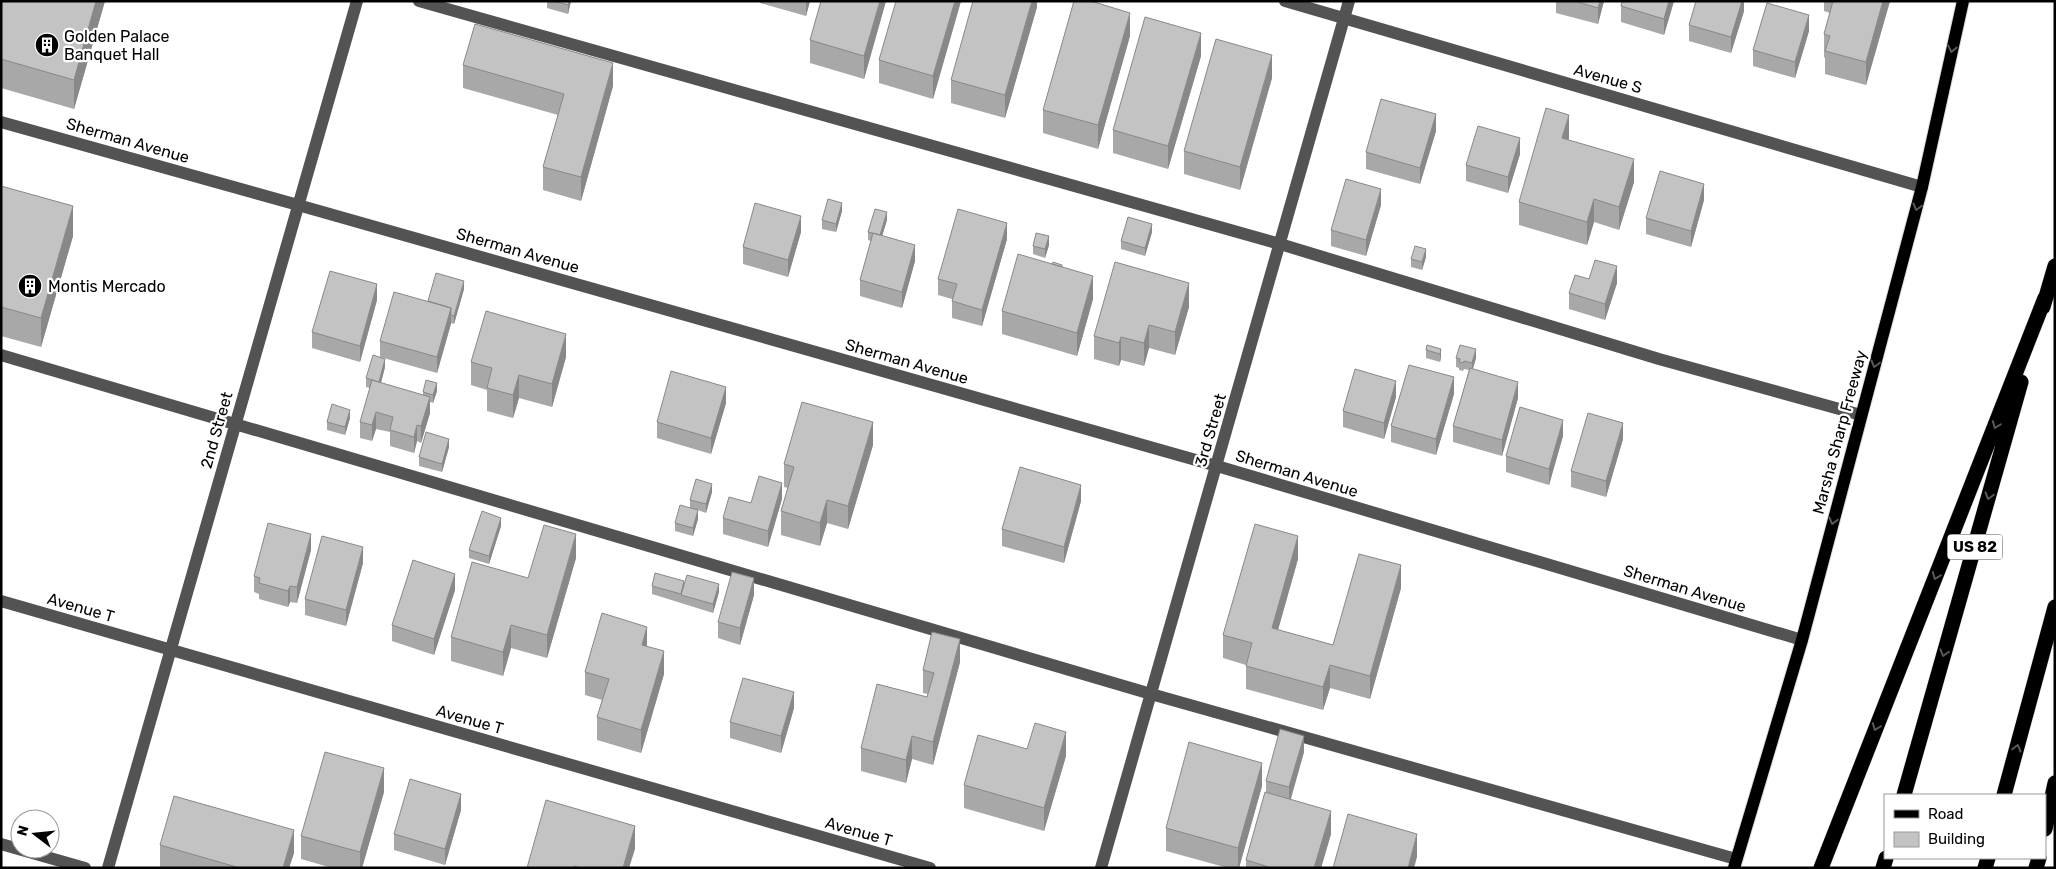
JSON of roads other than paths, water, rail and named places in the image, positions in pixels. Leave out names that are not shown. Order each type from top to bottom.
[{"type":"highway","name":"US 82","points":[[1904,794],[2055,266]]},
{"type":"highway","points":[[1821,868],[2046,298]]},
{"type":"highway","points":[[2004,794],[2055,607]]},
{"type":"highway","points":[[2046,824],[2055,783]]},
{"type":"main road","name":"Marsha Sharp Freeway","points":[[1735,863],[1802,640],[1922,187],[1963,1]]},
{"type":"street","name":"2nd Street","points":[[108,868],[357,1]]},
{"type":"street","points":[[418,1],[1280,244],[1659,359],[1861,415]]},
{"type":"street","name":"Avenue S","points":[[1285,1],[1922,187]]},
{"type":"street","name":"3rd Street","points":[[1101,868],[1349,1]]},
{"type":"street","name":"Sherman Avenue","points":[[1,122],[298,204],[1217,466],[1802,640]]},
{"type":"street","points":[[1,355],[1151,694],[1735,863]]},
{"type":"street","name":"Avenue T","points":[[1,601],[930,868]]},
{"type":"street","points":[[1,844],[85,868]]},
{"type":"place","name":"Golden Palace Banquet Hall","points":[[47,45]]},
{"type":"place","name":"Montis Mercado","points":[[30,286]]}]
